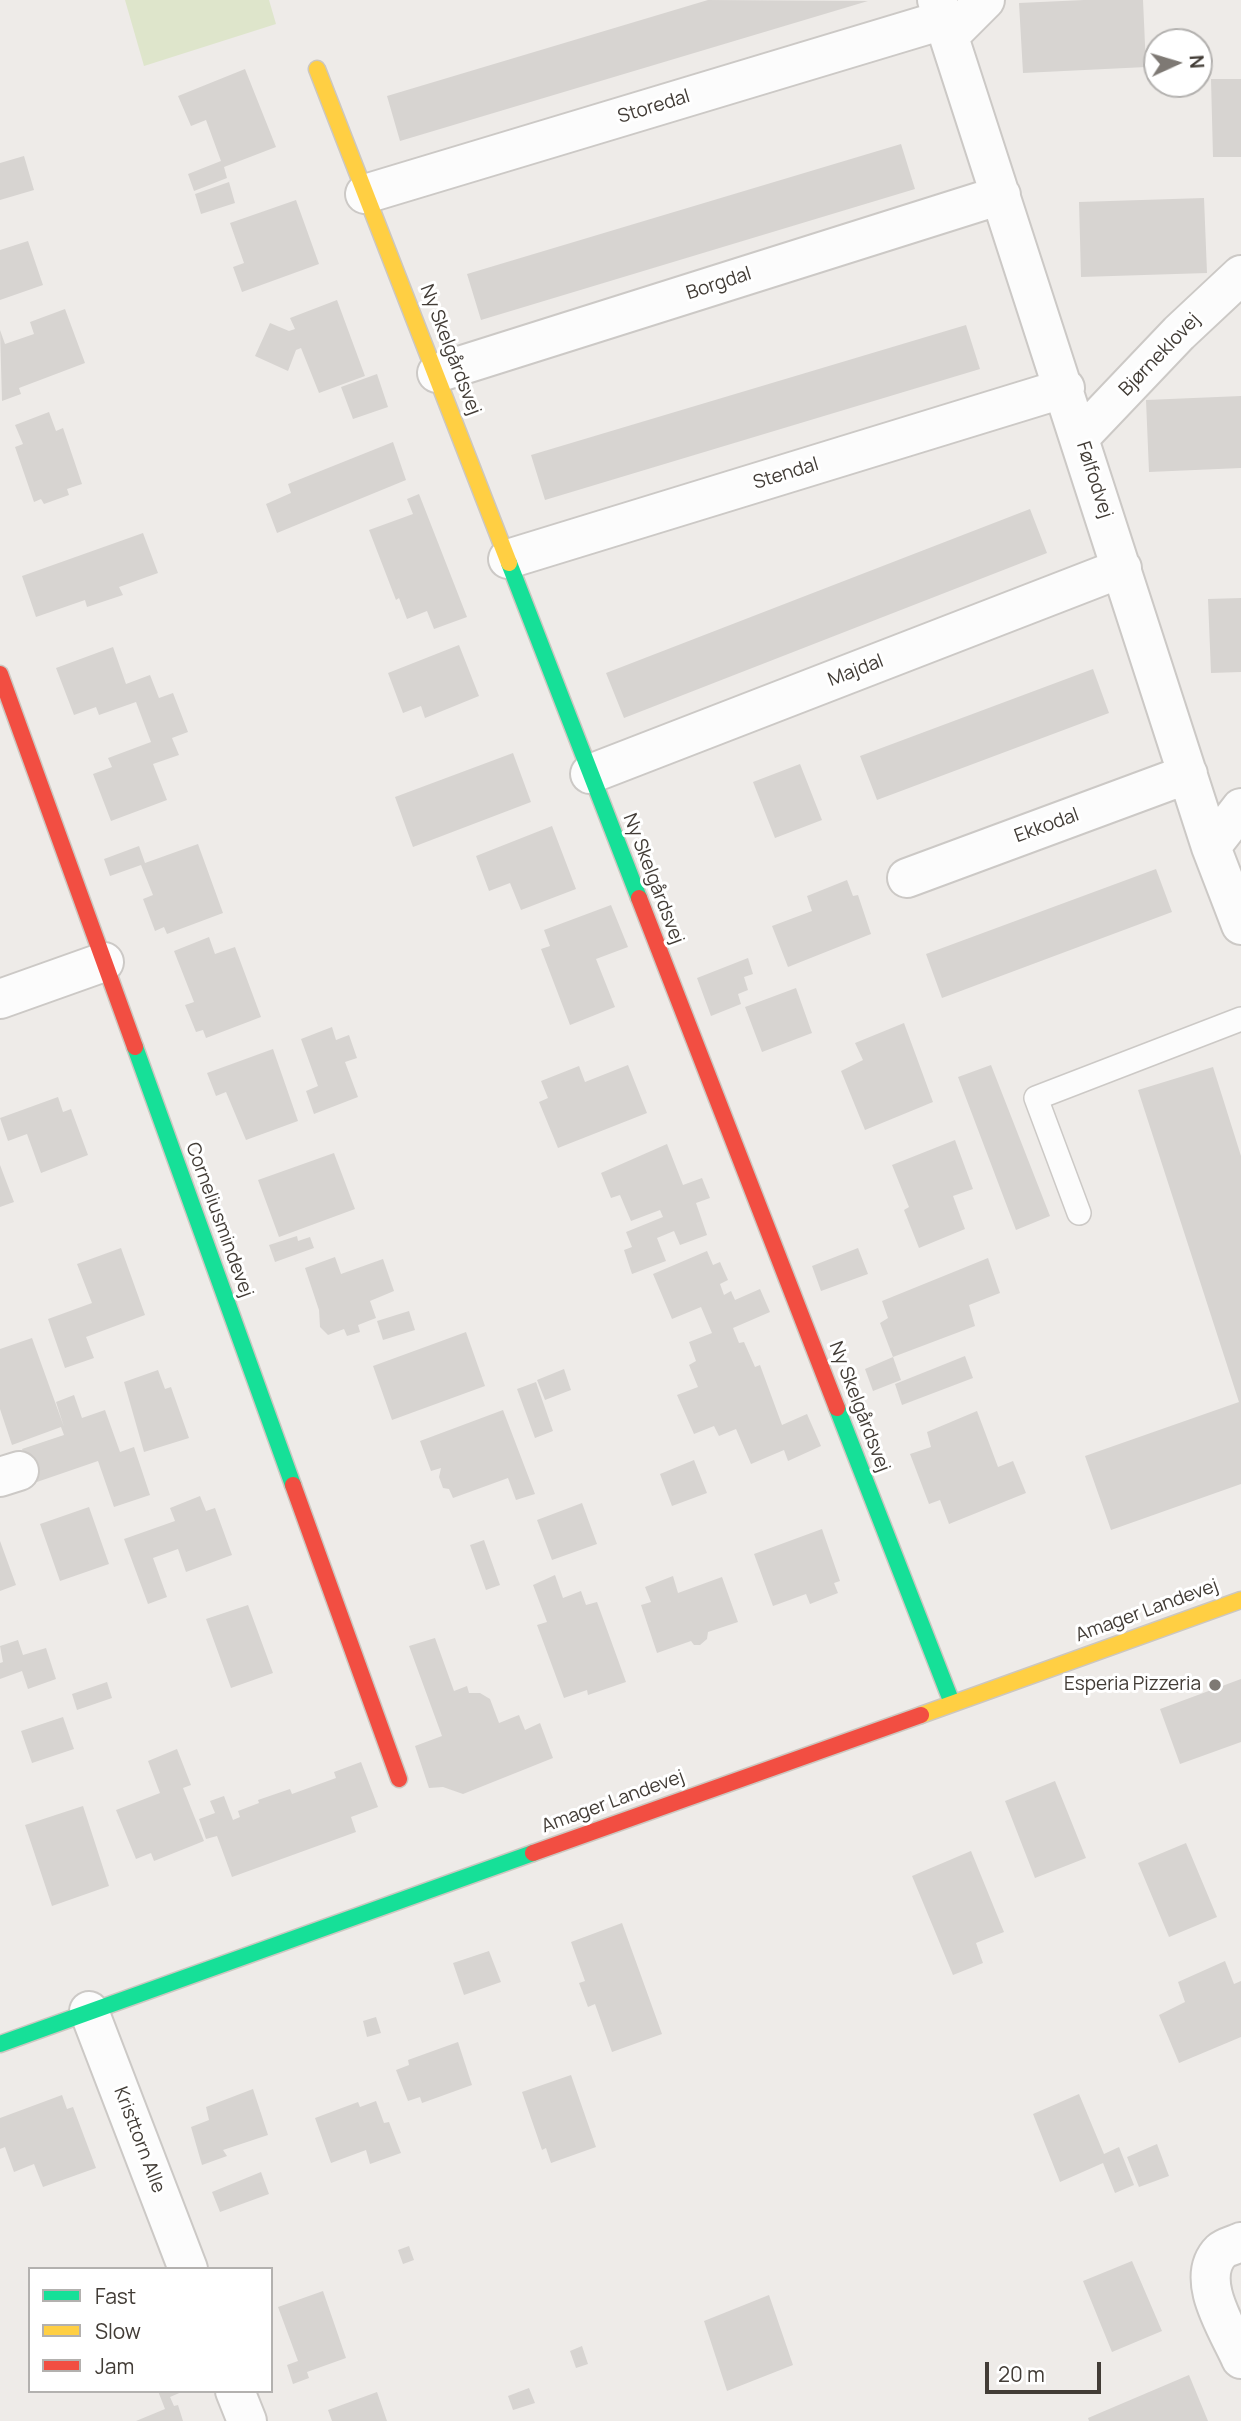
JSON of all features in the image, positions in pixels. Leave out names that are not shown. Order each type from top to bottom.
[{"type":"street","points":[[943,18],[985,0]]},
{"type":"street","name":"Storedal","points":[[365,194],[943,18]]},
{"type":"street","name":"Følfodvej","points":[[943,18],[1065,388],[1211,847],[1241,925]]},
{"type":"street","name":"Ny Skelgårdsvej","points":[[317,69],[952,1703]]},
{"type":"street","name":"Borgdal","points":[[437,373],[1001,195]]},
{"type":"street","name":"Bjørneklovej","points":[[1080,437],[1179,333],[1241,275]]},
{"type":"street","name":"Stendal","points":[[508,559],[1065,388]]},
{"type":"street","name":"Majdal","points":[[590,774],[1122,568]]},
{"type":"street","name":"Corneliusmindevej","points":[[0,674],[399,1779]]},
{"type":"street","name":"Ekkodal","points":[[907,878],[1188,774]]},
{"type":"street","points":[[1211,847],[1241,808]]},
{"type":"street","points":[[0,999],[104,962]]},
{"type":"street","name":"Amager Landevej","points":[[0,2044],[1241,1600]]},
{"type":"street","name":"Kristtorn Alle","points":[[89,2011],[187,2267]]},
{"type":"street","points":[[1231,2246],[1210,2269],[1211,2291],[1241,2359]]},
{"type":"street","points":[[236,2393],[247,2421]]},
{"type":"lane","points":[[1079,1213],[1036,1098],[1241,1019]]},
{"type":"green space","points":[[125,0],[269,0],[276,24],[144,66]]},
{"type":"building","points":[[708,0],[868,1],[400,141],[387,96]]},
{"type":"building","points":[[1143,0],[1143,67],[1023,73],[1019,3]]},
{"type":"building","points":[[245,69],[276,147],[224,167],[227,178],[194,191],[188,174],[221,161],[206,120],[191,126],[178,96]]},
{"type":"building","points":[[1213,79],[1241,79],[1241,157],[1213,157]]},
{"type":"building","points":[[901,144],[915,189],[481,320],[467,274]]},
{"type":"building","points":[[24,156],[34,190],[0,200],[0,163]]},
{"type":"building","points":[[229,182],[235,203],[201,214],[195,194]]},
{"type":"building","points":[[1204,198],[1207,273],[1081,277],[1079,202]]},
{"type":"building","points":[[296,200],[319,264],[242,292],[233,267],[244,263],[230,223]]},
{"type":"building","points":[[28,241],[43,285],[0,300],[0,250]]},
{"type":"building","points":[[337,300],[365,376],[319,393],[301,348],[296,350],[288,371],[255,356],[270,323],[289,331],[295,329],[290,318]]},
{"type":"building","points":[[65,309],[85,363],[19,388],[21,394],[2,401],[0,330],[5,344],[34,334],[30,322]]},
{"type":"building","points":[[966,325],[980,369],[545,500],[531,455]]},
{"type":"building","points":[[377,374],[388,407],[353,419],[341,387]]},
{"type":"building","points":[[1241,396],[1241,468],[1149,472],[1146,400]]},
{"type":"building","points":[[49,412],[56,431],[63,428],[82,484],[67,489],[69,495],[44,504],[41,499],[34,502],[15,447],[23,444],[15,425]]},
{"type":"building","points":[[393,442],[406,480],[277,533],[266,504],[291,493],[288,484]]},
{"type":"building","points":[[419,494],[467,617],[434,629],[427,611],[407,619],[399,598],[396,600],[369,530],[413,514],[407,499]]},
{"type":"building","points":[[1030,509],[1047,553],[624,718],[606,673]]},
{"type":"building","points":[[143,533],[158,573],[119,587],[123,595],[87,607],[85,600],[36,617],[22,576]]},
{"type":"building","points":[[1241,598],[1241,672],[1211,673],[1208,599]]},
{"type":"building","points":[[459,645],[479,696],[425,718],[421,706],[403,713],[388,673]]},
{"type":"building","points":[[113,647],[126,684],[150,675],[159,698],[173,693],[188,732],[172,738],[179,755],[153,764],[167,800],[111,821],[93,774],[112,767],[108,758],[151,742],[136,702],[99,715],[96,707],[74,715],[56,668]]},
{"type":"building","points":[[1093,669],[1109,713],[877,800],[860,756]]},
{"type":"building","points":[[513,753],[531,802],[413,847],[395,797]]},
{"type":"building","points":[[800,764],[822,820],[775,838],[753,782]]},
{"type":"building","points":[[552,826],[576,889],[521,910],[510,883],[489,891],[476,856]]},
{"type":"building","points":[[198,844],[223,913],[167,934],[164,927],[155,931],[143,899],[153,895],[141,865],[110,876],[104,859],[139,846],[145,863]]},
{"type":"building","points":[[1156,869],[1172,912],[942,998],[926,954]]},
{"type":"building","points":[[847,880],[853,896],[858,895],[871,934],[788,967],[772,926],[812,911],[807,896]]},
{"type":"building","points":[[611,905],[628,947],[596,959],[615,1007],[570,1025],[541,949],[550,946],[544,930]]},
{"type":"building","points":[[209,937],[215,954],[235,947],[261,1017],[206,1038],[203,1030],[196,1032],[185,1005],[194,1002],[174,951]]},
{"type":"building","points":[[748,958],[753,974],[744,977],[748,990],[738,994],[741,1004],[711,1016],[697,978]]},
{"type":"building","points":[[796,988],[812,1033],[762,1052],[745,1007]]},
{"type":"building","points":[[904,1023],[933,1102],[865,1130],[841,1071],[863,1060],[855,1043]]},
{"type":"building","points":[[332,1027],[336,1040],[349,1035],[357,1058],[345,1062],[358,1097],[314,1114],[306,1091],[318,1086],[301,1039]]},
{"type":"building","points":[[273,1049],[298,1121],[246,1140],[226,1092],[216,1096],[207,1073]]},
{"type":"building","points":[[628,1065],[647,1113],[558,1148],[539,1102],[548,1098],[541,1081],[579,1066],[585,1082]]},
{"type":"building","points":[[991,1065],[1050,1216],[1016,1230],[958,1077]]},
{"type":"building","points":[[1213,1067],[1241,1156],[1241,1484],[1111,1530],[1085,1456],[1239,1402],[1138,1090]]},
{"type":"building","points":[[58,1097],[63,1112],[71,1109],[88,1155],[41,1173],[27,1134],[8,1141],[0,1118]]},
{"type":"building","points":[[955,1140],[973,1189],[953,1196],[965,1229],[919,1248],[904,1210],[909,1207],[892,1165]]},
{"type":"building","points":[[667,1144],[683,1185],[702,1178],[710,1198],[696,1203],[707,1235],[680,1245],[674,1231],[657,1238],[666,1261],[632,1274],[624,1250],[632,1247],[626,1232],[663,1217],[660,1210],[631,1221],[620,1195],[611,1198],[601,1173]]},
{"type":"building","points":[[334,1153],[355,1209],[279,1237],[258,1180]]},
{"type":"building","points":[[0,1165],[14,1202],[0,1207]]},
{"type":"building","points":[[297,1236],[298,1241],[310,1237],[314,1248],[275,1262],[269,1245]]},
{"type":"building","points":[[121,1248],[145,1315],[86,1337],[94,1358],[65,1368],[48,1319],[92,1303],[77,1264]]},
{"type":"building","points":[[858,1248],[868,1274],[821,1291],[812,1266]]},
{"type":"building","points":[[707,1251],[713,1265],[720,1262],[728,1280],[720,1284],[724,1295],[731,1291],[735,1300],[760,1289],[770,1312],[733,1328],[739,1343],[744,1342],[755,1367],[760,1365],[782,1425],[807,1414],[821,1446],[788,1461],[784,1450],[751,1464],[736,1429],[719,1436],[714,1426],[694,1434],[677,1395],[698,1387],[689,1365],[696,1361],[689,1342],[712,1333],[701,1307],[672,1319],[653,1274]]},
{"type":"building","points":[[335,1257],[341,1274],[383,1259],[394,1291],[370,1301],[376,1318],[358,1325],[360,1332],[347,1336],[344,1329],[328,1335],[320,1327],[319,1310],[305,1268]]},
{"type":"building","points":[[988,1258],[1000,1293],[969,1305],[975,1326],[893,1357],[880,1323],[888,1318],[882,1301]]},
{"type":"building","points":[[409,1311],[415,1330],[383,1340],[377,1321]]},
{"type":"building","points":[[466,1332],[485,1386],[392,1420],[373,1366]]},
{"type":"building","points":[[32,1338],[64,1427],[56,1402],[74,1395],[82,1418],[105,1410],[120,1452],[134,1447],[150,1495],[114,1507],[98,1461],[34,1483],[22,1449],[64,1435],[61,1427],[12,1445],[0,1409],[0,1349]]},
{"type":"building","points":[[965,1356],[973,1378],[902,1405],[895,1384]]},
{"type":"building","points":[[893,1357],[901,1380],[873,1391],[865,1369]]},
{"type":"building","points":[[564,1369],[571,1390],[545,1400],[537,1380]]},
{"type":"building","points":[[158,1370],[165,1389],[171,1387],[189,1438],[144,1452],[124,1382]]},
{"type":"building","points":[[536,1382],[553,1431],[535,1438],[517,1389]]},
{"type":"building","points":[[503,1410],[535,1494],[516,1500],[508,1478],[453,1498],[449,1489],[443,1488],[439,1477],[441,1468],[431,1471],[420,1441]]},
{"type":"building","points":[[977,1411],[998,1467],[1013,1461],[1026,1493],[949,1524],[940,1500],[929,1504],[910,1454],[931,1447],[927,1432]]},
{"type":"building","points":[[694,1460],[707,1493],[672,1506],[660,1474]]},
{"type":"building","points":[[200,1496],[206,1511],[215,1508],[232,1555],[186,1572],[178,1549],[153,1558],[167,1597],[148,1604],[124,1539],[175,1521],[170,1508]]},
{"type":"building","points":[[582,1503],[597,1544],[552,1560],[537,1520]]},
{"type":"building","points":[[89,1507],[109,1564],[60,1581],[40,1524]]},
{"type":"building","points":[[822,1529],[840,1581],[834,1583],[838,1593],[810,1604],[806,1594],[773,1606],[754,1554]]},
{"type":"building","points":[[484,1540],[500,1585],[486,1590],[470,1545]]},
{"type":"building","points":[[0,1541],[16,1585],[0,1591]]},
{"type":"building","points":[[555,1575],[563,1598],[581,1591],[586,1605],[597,1602],[626,1682],[588,1695],[587,1690],[564,1698],[537,1625],[547,1622],[533,1585]]},
{"type":"building","points":[[673,1576],[678,1593],[722,1577],[738,1622],[708,1632],[707,1639],[700,1645],[694,1645],[691,1641],[657,1653],[641,1605],[651,1602],[645,1587]]},
{"type":"building","points":[[248,1605],[273,1673],[231,1688],[206,1619]]},
{"type":"building","points":[[435,1638],[454,1691],[467,1686],[469,1693],[480,1693],[490,1699],[499,1723],[519,1715],[525,1730],[540,1723],[553,1758],[463,1794],[443,1787],[429,1788],[415,1746],[442,1736],[409,1646]]},
{"type":"building","points":[[18,1640],[23,1655],[46,1648],[56,1679],[28,1689],[22,1671],[0,1679],[0,1663],[3,1662],[0,1646]]},
{"type":"building","points":[[1241,1679],[1241,1742],[1180,1764],[1160,1709]]},
{"type":"building","points":[[107,1682],[112,1698],[77,1710],[72,1694]]},
{"type":"building","points":[[63,1717],[74,1749],[32,1763],[21,1731]]},
{"type":"building","points":[[177,1749],[191,1785],[183,1788],[204,1841],[154,1861],[151,1853],[136,1859],[116,1810],[160,1793],[148,1761]]},
{"type":"building","points":[[361,1762],[378,1807],[351,1817],[356,1832],[232,1877],[217,1836],[206,1839],[199,1819],[215,1813],[210,1801],[224,1796],[233,1820],[240,1817],[238,1811],[259,1803],[258,1800],[290,1789],[292,1794],[336,1778],[334,1772]]},
{"type":"building","points":[[1055,1781],[1086,1858],[1035,1878],[1005,1801]]},
{"type":"building","points":[[83,1806],[109,1886],[52,1906],[25,1825]]},
{"type":"building","points":[[1186,1843],[1217,1917],[1169,1937],[1138,1863]]},
{"type":"building","points":[[971,1851],[1004,1932],[976,1943],[983,1963],[953,1975],[912,1876]]},
{"type":"building","points":[[622,1923],[662,2034],[612,2052],[595,2004],[588,2007],[579,1983],[585,1981],[571,1942]]},
{"type":"building","points":[[489,1951],[501,1982],[464,1995],[453,1963]]},
{"type":"building","points":[[1225,1961],[1234,1984],[1241,1981],[1241,2037],[1179,2063],[1159,2015],[1185,2002],[1178,1982]]},
{"type":"building","points":[[376,2017],[381,2033],[367,2037],[363,2021]]},
{"type":"building","points":[[458,2042],[472,2085],[422,2103],[420,2097],[408,2101],[396,2070],[409,2065],[408,2060]]},
{"type":"building","points":[[571,2075],[596,2147],[551,2163],[546,2148],[542,2150],[522,2092]]},
{"type":"building","points":[[253,2089],[268,2135],[223,2150],[227,2156],[202,2165],[191,2127],[209,2120],[206,2107]]},
{"type":"building","points":[[1079,2094],[1104,2154],[1119,2147],[1134,2185],[1115,2193],[1103,2163],[1060,2182],[1033,2114]]},
{"type":"building","points":[[62,2095],[67,2109],[73,2107],[96,2168],[43,2187],[34,2164],[14,2172],[5,2147],[0,2149],[0,2118]]},
{"type":"building","points":[[376,2101],[384,2123],[389,2122],[401,2153],[370,2164],[366,2150],[331,2163],[315,2118],[358,2102],[360,2107]]},
{"type":"building","points":[[1157,2144],[1169,2176],[1139,2187],[1127,2157]]},
{"type":"building","points":[[261,2172],[269,2194],[220,2212],[212,2192]]},
{"type":"building","points":[[409,2246],[414,2260],[403,2264],[398,2250]]},
{"type":"building","points":[[1132,2261],[1162,2331],[1112,2352],[1083,2281]]},
{"type":"building","points":[[323,2291],[346,2358],[307,2372],[309,2378],[293,2384],[287,2365],[298,2361],[278,2307]]},
{"type":"building","points":[[769,2295],[793,2365],[727,2391],[704,2321]]},
{"type":"building","points":[[582,2346],[588,2364],[576,2368],[570,2351]]},
{"type":"building","points":[[1189,2375],[1208,2421],[1089,2421],[1088,2418]]},
{"type":"building","points":[[529,2388],[535,2403],[513,2410],[508,2396]]},
{"type":"building","points":[[377,2392],[387,2421],[332,2421],[328,2410]]},
{"type":"building","points":[[159,2393],[179,2393],[170,2397],[174,2406],[178,2405],[183,2421],[136,2421],[165,2409]]},
{"type":"traffic: fast","points":[[509,563],[639,898]]},
{"type":"traffic: fast","points":[[135,1047],[293,1485]]},
{"type":"traffic: fast","points":[[837,1408],[952,1703]]},
{"type":"traffic: fast","points":[[0,2044],[533,1853]]},
{"type":"traffic: slow","points":[[317,69],[509,563]]},
{"type":"traffic: slow","points":[[921,1715],[1241,1600]]},
{"type":"traffic: jam","points":[[0,674],[135,1047]]},
{"type":"traffic: jam","points":[[639,898],[837,1408]]},
{"type":"traffic: jam","points":[[293,1485],[399,1779]]},
{"type":"traffic: jam","points":[[533,1853],[921,1715]]},
{"type":"place","name":"Esperia Pizzeria","points":[[1215,1685]]}]
